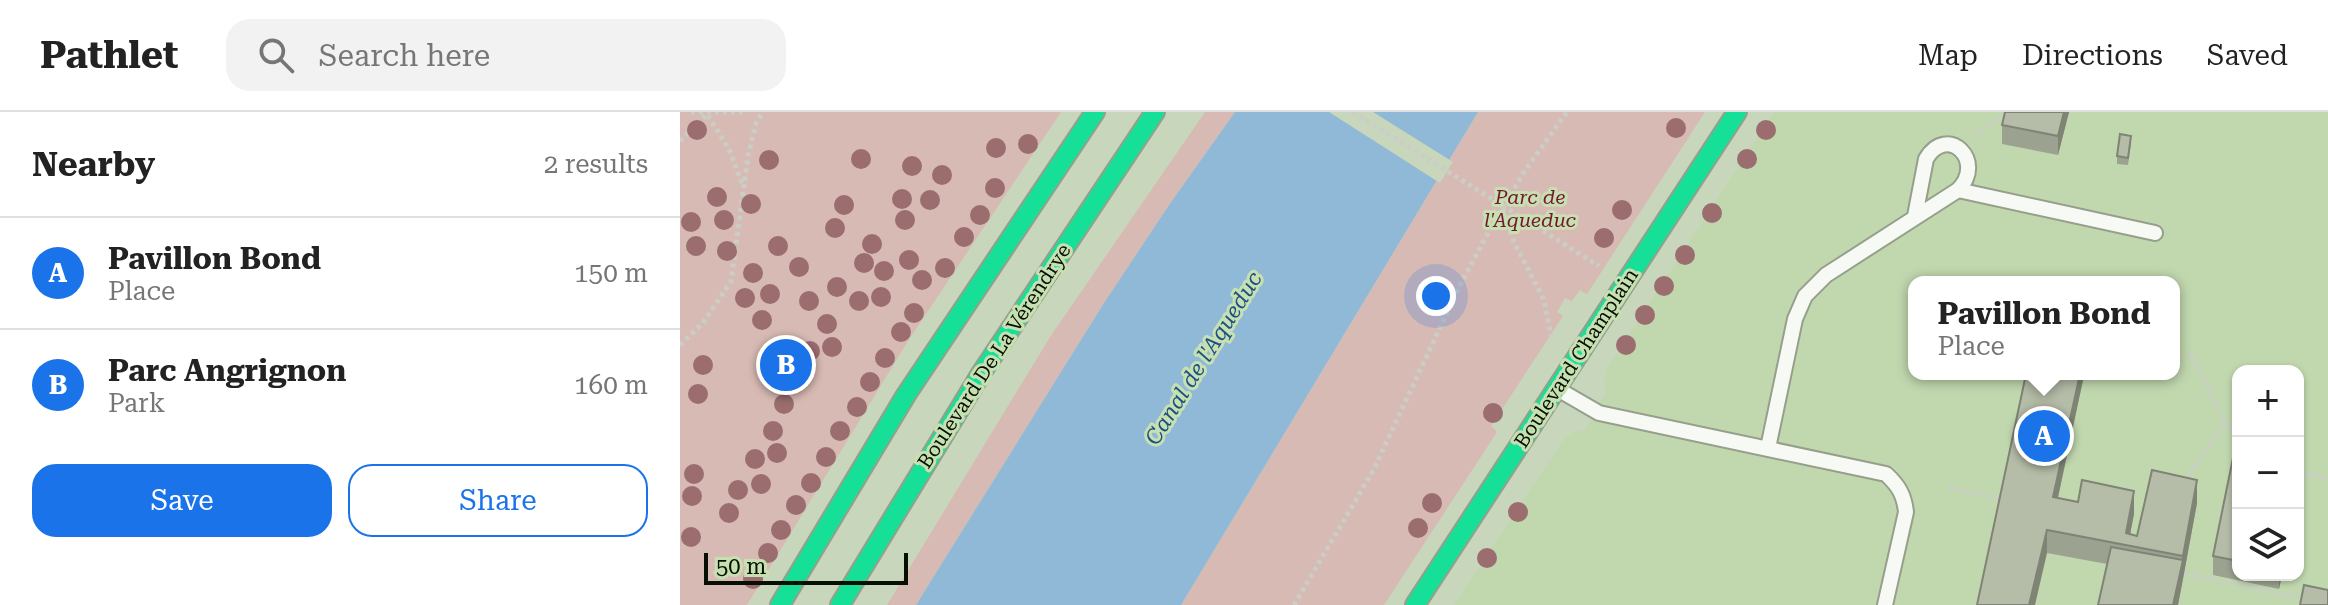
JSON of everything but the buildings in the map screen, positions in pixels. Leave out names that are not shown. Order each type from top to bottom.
[{"type":"main road","points":[[780,605],[906,395],[1095,112]]},
{"type":"main road","name":"Boulevard De La Vérendrye","points":[[840,605],[982,372],[1155,112]]},
{"type":"main road","name":"Boulevard Champlain","points":[[1415,605],[1737,112]]},
{"type":"lane","points":[[1768,448],[1795,319],[1805,296],[1826,275],[1958,190],[1967,177],[1967,157],[1957,146],[1937,146],[1926,159],[1915,216]]},
{"type":"lane","points":[[1958,190],[2155,233]]},
{"type":"lane","points":[[1557,388],[1599,413],[1886,474],[1898,485],[1906,512],[1885,605]]},
{"type":"path","points":[[691,112],[743,112]]},
{"type":"path","points":[[680,345],[703,323],[731,281],[743,184],[756,123],[763,112]]},
{"type":"path","points":[[1353,112],[1626,283]]},
{"type":"path","points":[[1294,605],[1374,469],[1459,287],[1503,207],[1567,112]]},
{"type":"path","points":[[1975,135],[2006,113]]},
{"type":"path","points":[[680,141],[707,114]]},
{"type":"path","points":[[707,114],[729,149],[743,184]]},
{"type":"path","points":[[1503,207],[1514,242],[1544,300],[1552,342]]},
{"type":"path","points":[[2189,351],[2236,437]]},
{"type":"path","points":[[2182,485],[2225,422]]},
{"type":"path","points":[[2304,473],[2328,479]]},
{"type":"path","points":[[1950,488],[2004,499]]},
{"type":"path","points":[[2184,573],[2314,601]]},
{"type":"shaded area","points":[[1774,112],[2328,112],[2328,605],[1454,605],[1564,439],[1574,432],[1585,430],[1606,391],[1604,378],[1608,367]]},
{"type":"green space","points":[[680,112],[1061,112],[908,341],[747,605],[680,605]]},
{"type":"green space","points":[[1205,112],[1235,112],[1104,303],[916,605],[887,605],[1050,337]]},
{"type":"green space","name":"Parc de l'Aqueduc","points":[[1478,112],[1705,112],[1587,294],[1580,290],[1572,301],[1565,298],[1557,312],[1563,316],[1491,426],[1497,432],[1384,605],[1181,605]]},
{"type":"water","name":"Canal de l'Aqueduc","points":[[1235,112],[1478,112],[1181,605],[916,605],[1104,303]]},
{"type":"pier","points":[[1329,112],[1373,112],[1453,162],[1440,183]]},
{"type":"traffic: fast","points":[[780,605],[906,395],[1095,112]]},
{"type":"traffic: fast","points":[[840,605],[982,372],[1155,112]]},
{"type":"traffic: fast","points":[[1415,605],[1737,112]]},
{"type":"place","name":"Parc Angrignon","points":[[786,365]]},
{"type":"place","name":"Pavillon Bond","points":[[2044,436]]}]
